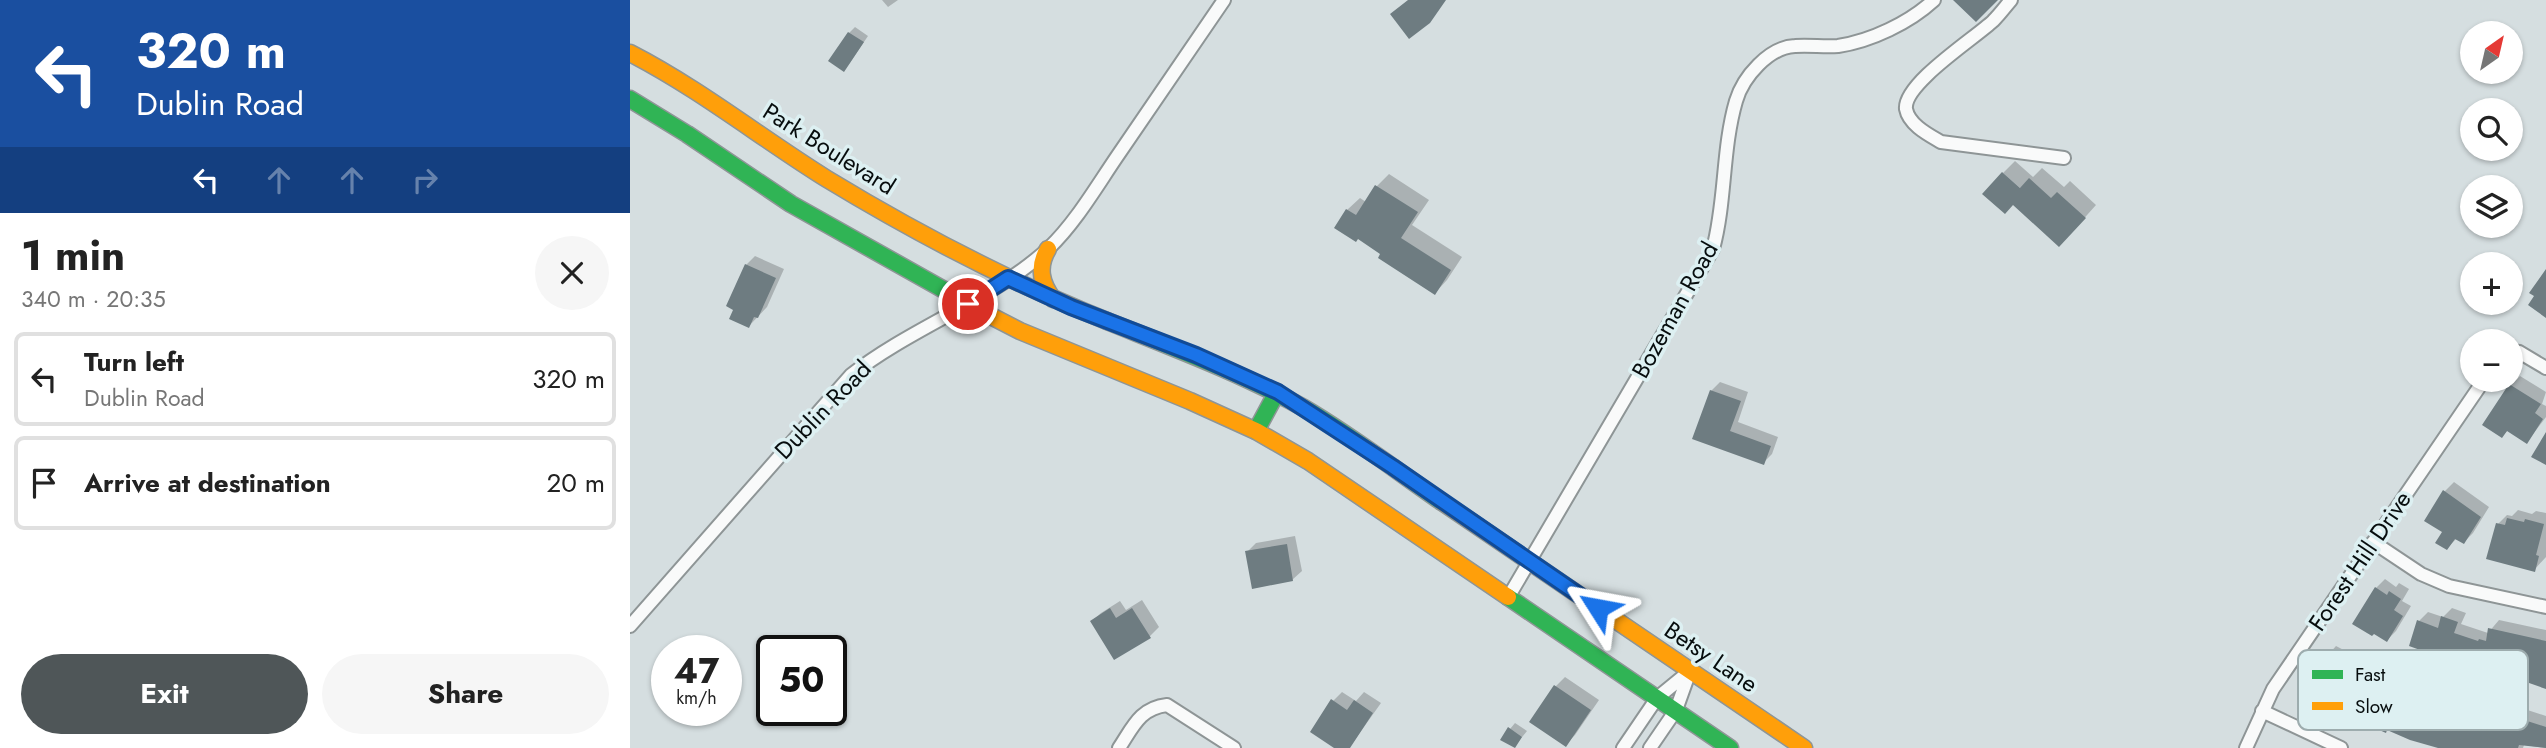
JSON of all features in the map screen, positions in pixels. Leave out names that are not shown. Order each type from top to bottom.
[{"type":"main road","name":"Park Boulevard","points":[[630,53],[675,77],[826,178],[1008,278]]},
{"type":"main road","points":[[630,99],[791,204],[968,304],[1020,331],[1256,431],[1361,495],[1730,748]]},
{"type":"main road","points":[[1048,249],[1041,261],[1040,275],[1053,299]]},
{"type":"main road","name":"Betsy Lane","points":[[1008,278],[1053,299],[1196,355],[1278,392],[1393,467],[1804,748]]},
{"type":"main road","points":[[1256,431],[1278,392]]},
{"type":"street","name":"Dublin Road","points":[[630,626],[846,380],[894,345],[968,304],[1048,249],[1085,203],[1224,0]]},
{"type":"street","name":"Bozeman Road","points":[[1509,596],[1713,249],[1721,221],[1736,99],[1751,74],[1769,55],[1792,46],[1839,46],[1866,39],[1905,20],[1934,0]]},
{"type":"street","points":[[2011,0],[1994,20],[1912,91],[1906,106],[1909,118],[1924,132],[1941,142],[2064,158]]},
{"type":"street","points":[[2523,354],[2546,368]]},
{"type":"street","name":"Forest Hill Drive","points":[[2300,650],[2476,392]]},
{"type":"street","points":[[2373,542],[2421,574],[2449,586],[2546,607]]},
{"type":"street","name":"Forest Hill Drive","points":[[2246,748],[2273,689],[2298,652]]},
{"type":"street","points":[[1623,748],[1657,698],[1690,671]]},
{"type":"street","points":[[1650,748],[1676,710],[1690,671]]},
{"type":"street","points":[[1119,748],[1151,707],[1167,705],[1234,748]]},
{"type":"street","points":[[2262,710],[2298,727]]},
{"type":"street","points":[[2304,730],[2341,748]]},
{"type":"building","points":[[1408,0],[1446,0],[1430,23],[1409,39],[1390,14]]},
{"type":"building","points":[[1953,0],[1998,0],[1976,22]]},
{"type":"building","points":[[848,32],[864,42],[844,72],[828,61]]},
{"type":"building","points":[[2002,172],[2020,188],[2029,178],[2051,198],[2057,192],[2086,218],[2059,247],[2013,205],[2005,214],[1982,194]]},
{"type":"building","points":[[1375,185],[1418,212],[1401,238],[1451,270],[1435,295],[1378,258],[1380,254],[1358,239],[1356,242],[1334,228],[1346,209],[1356,215]]},
{"type":"building","points":[[745,264],[776,278],[758,318],[754,317],[749,328],[729,319],[733,310],[726,306]]},
{"type":"building","points":[[2546,269],[2546,318],[2528,305],[2534,296],[2529,293]]},
{"type":"building","points":[[1710,390],[1741,401],[1730,431],[1771,446],[1764,465],[1692,439]]},
{"type":"building","points":[[2504,392],[2522,392],[2541,404],[2535,413],[2543,419],[2527,444],[2507,431],[2502,438],[2482,425]]},
{"type":"building","points":[[2546,432],[2546,465],[2531,457]]},
{"type":"building","points":[[2443,490],[2481,517],[2464,544],[2455,539],[2447,550],[2435,543],[2442,532],[2424,521]]},
{"type":"building","points":[[2507,518],[2544,524],[2536,555],[2539,556],[2535,572],[2486,559],[2496,523],[2505,525]]},
{"type":"building","points":[[1287,544],[1293,581],[1252,589],[1245,551]]},
{"type":"building","points":[[2375,587],[2387,595],[2389,591],[2401,599],[2394,610],[2403,616],[2387,642],[2352,624]]},
{"type":"building","points":[[1110,608],[1116,618],[1132,608],[1151,638],[1114,660],[1090,621]]},
{"type":"building","points":[[2441,616],[2458,622],[2454,633],[2478,641],[2486,641],[2488,628],[2546,641],[2546,689],[2528,683],[2528,650],[2420,650],[2409,646],[2417,620],[2438,628]]},
{"type":"building","points":[[1554,685],[1591,710],[1566,747],[1529,722]]},
{"type":"building","points":[[1331,699],[1347,710],[1354,700],[1373,713],[1350,748],[1334,748],[1310,732]]},
{"type":"building","points":[[2528,721],[2546,727],[2546,748],[2519,745],[2518,748],[2438,748],[2387,730],[2528,730]]},
{"type":"building","points":[[1508,727],[1522,737],[1515,748],[1500,740]]},
{"type":"traffic: fast","points":[[630,99],[791,204],[987,314]]},
{"type":"traffic: fast","points":[[1107,321],[1232,372],[1280,395],[1357,442],[1442,502]]},
{"type":"traffic: fast","points":[[1256,431],[1277,392]]},
{"type":"traffic: fast","points":[[1508,597],[1730,748]]},
{"type":"traffic: slow","points":[[630,53],[706,98],[827,179],[895,218],[964,256],[1107,321]]},
{"type":"traffic: slow","points":[[1048,249],[1042,262],[1042,275],[1053,299]]},
{"type":"traffic: slow","points":[[987,314],[1020,331],[1256,431],[1308,461],[1508,597]]},
{"type":"traffic: slow","points":[[1442,502],[1804,748]]},
{"type":"route","points":[[968,304],[1008,278],[1071,307],[1196,355],[1278,392],[1393,467],[1598,608]]}]
